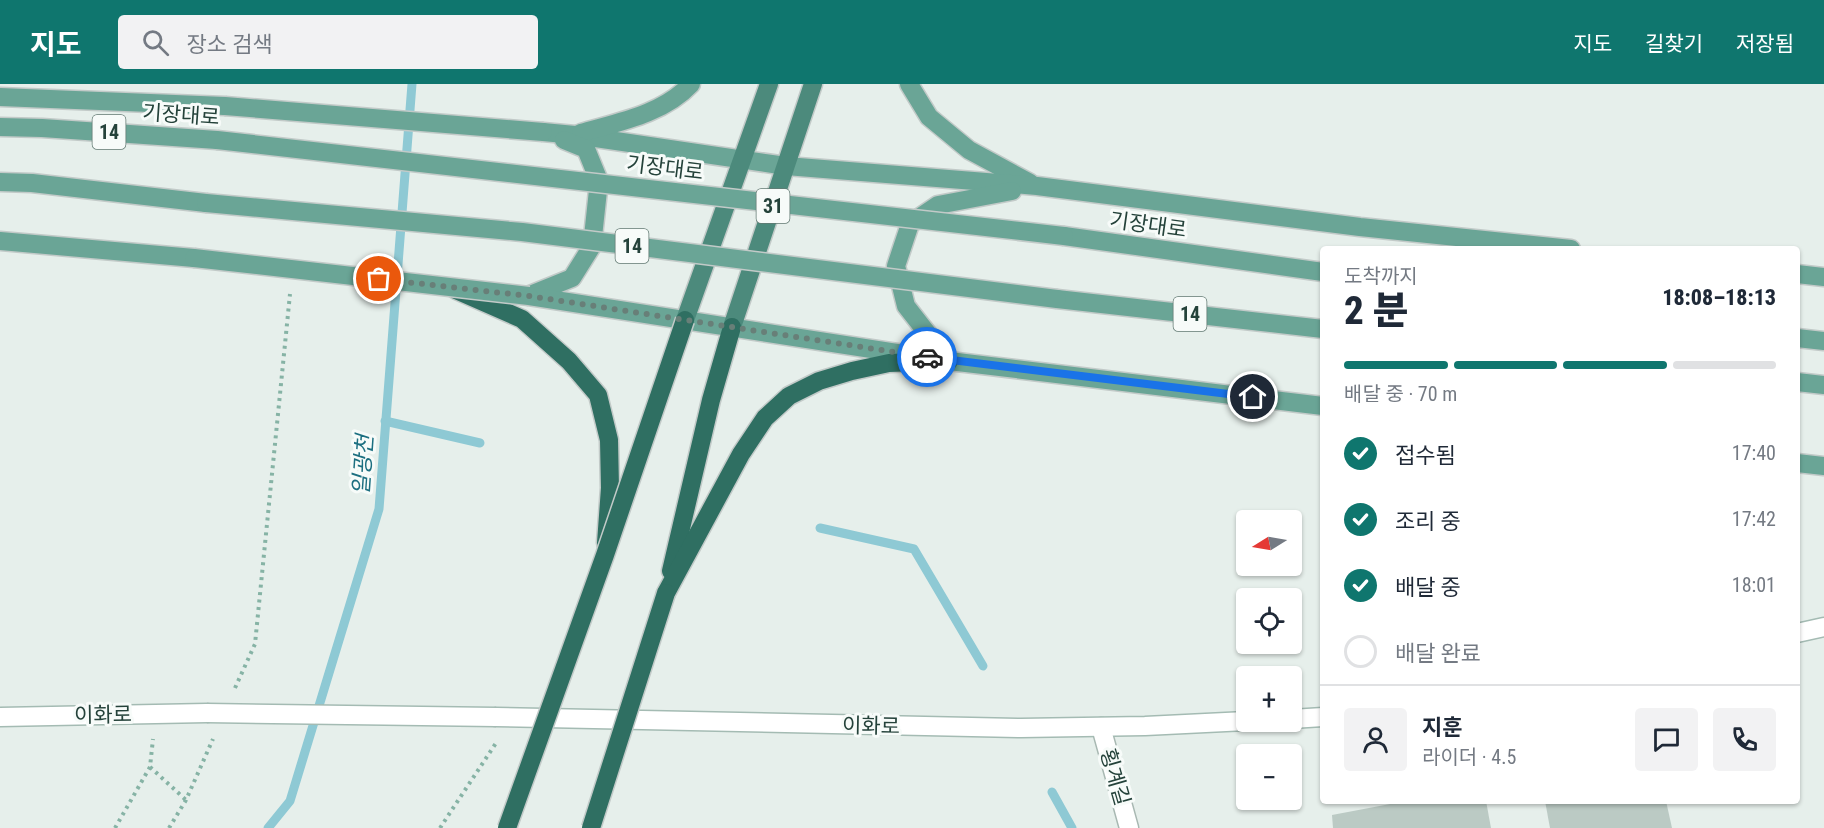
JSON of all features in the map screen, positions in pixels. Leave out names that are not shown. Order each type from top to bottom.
[{"type":"highway","name":"31","points":[[686,320],[769,84]]},
{"type":"highway","name":"31","points":[[732,327],[813,84]]},
{"type":"highway","points":[[449,287],[522,319],[569,361],[598,395],[609,440],[610,488],[605,555]]},
{"type":"highway","points":[[507,828],[686,320]]},
{"type":"highway","points":[[591,828],[666,593],[711,400],[732,327]]},
{"type":"highway","points":[[666,593],[741,454],[765,418],[789,396],[819,381],[852,371],[889,363],[949,361]]},
{"type":"main road","points":[[575,135],[660,107],[691,84]]},
{"type":"main road","points":[[909,84],[929,117],[969,150],[1037,186]]},
{"type":"main road","points":[[0,97],[225,106],[575,135],[786,166],[1037,186],[1360,227],[1542,246]]},
{"type":"main road","name":"기장대로","points":[[0,127],[217,140],[1064,236],[1320,272]]},
{"type":"main road","points":[[529,296],[572,278],[592,246],[599,181],[586,149],[543,132]]},
{"type":"main road","name":"14","points":[[0,182],[32,183],[206,203],[522,232],[1057,299],[1320,328]]},
{"type":"main road","points":[[949,361],[906,306],[896,266],[910,224],[938,205],[1037,186]]},
{"type":"main road","points":[[0,241],[194,258],[529,296],[949,361],[1320,406]]},
{"type":"main road","points":[[1800,266],[1824,266]]},
{"type":"main road","points":[[1800,274],[1824,277]]},
{"type":"main road","points":[[1800,338],[1824,341]]},
{"type":"main road","points":[[1800,382],[1824,385]]},
{"type":"main road","points":[[1800,463],[1824,466]]},
{"type":"main road","points":[[1800,632],[1824,627]]},
{"type":"main road","name":"이화로","points":[[0,717],[207,713],[1010,728],[1236,721]]},
{"type":"main road","points":[[1302,718],[1320,717]]},
{"type":"main road","name":"횡계길","points":[[1101,727],[1129,828]]},
{"type":"path","points":[[232,696],[255,644],[290,287]]},
{"type":"path","points":[[115,828],[150,767],[156,714]]},
{"type":"path","points":[[440,828],[504,718]]},
{"type":"path","points":[[169,828],[186,800],[214,738]]},
{"type":"path","points":[[150,767],[186,800]]},
{"type":"building","points":[[1390,804],[1487,804],[1491,828],[1333,828],[1332,815]]},
{"type":"building","points":[[1546,804],[1667,804],[1672,828],[1550,828]]},
{"type":"waterway","name":"일광천","points":[[268,828],[290,801],[379,509],[412,84]]},
{"type":"waterway","points":[[385,421],[480,443]]},
{"type":"waterway","points":[[820,528],[914,549],[983,666]]},
{"type":"waterway","points":[[1052,792],[1072,828]]},
{"type":"way so far","points":[[379,279],[529,296],[927,357]]},
{"type":"route","points":[[927,357],[1253,397]]}]
